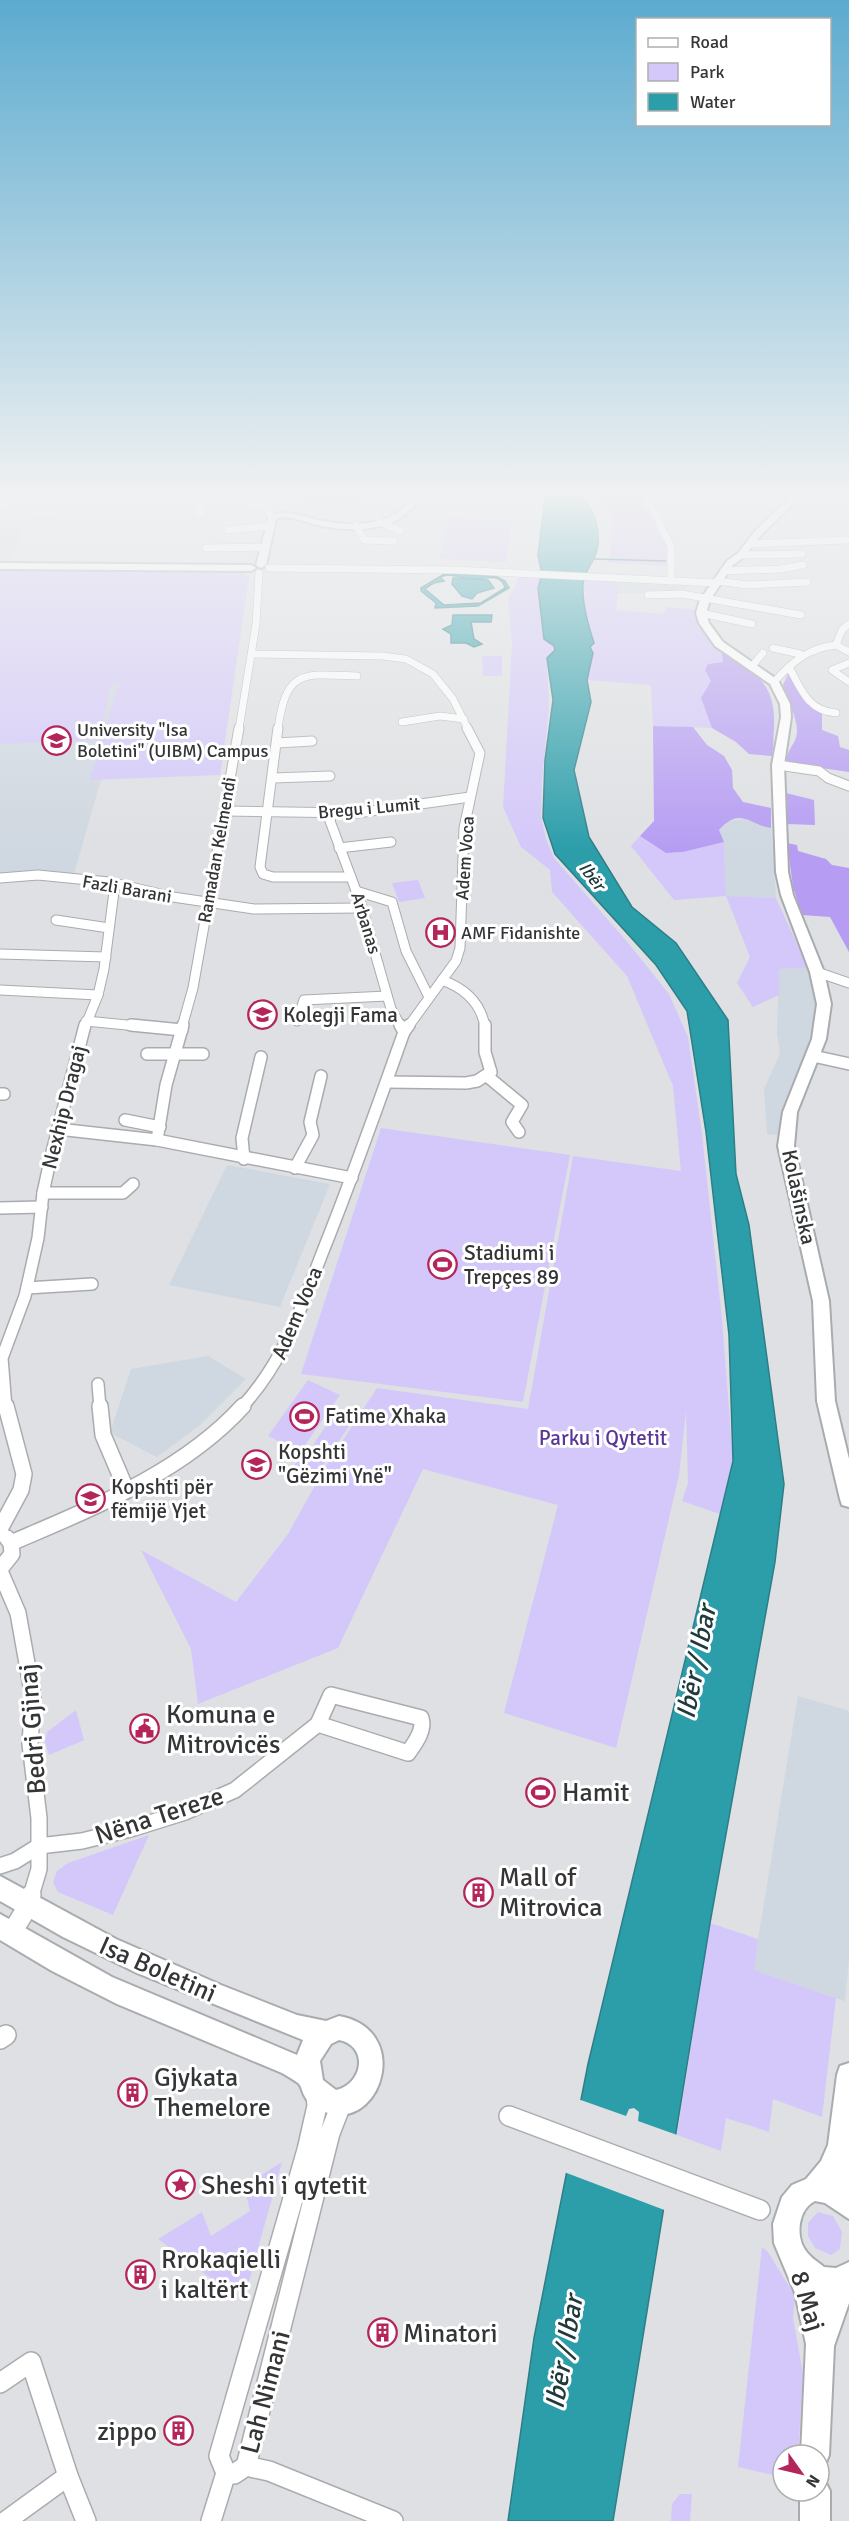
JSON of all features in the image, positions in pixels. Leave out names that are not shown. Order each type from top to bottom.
[{"type":"main road","points":[[701,615],[704,623],[719,644],[777,680]]},
{"type":"main road","name":"Kolašinska","points":[[777,680],[785,704],[786,717],[778,765],[781,796],[782,872],[787,895],[817,972],[824,1004],[819,1039],[790,1112],[786,1146],[821,1301],[826,1401],[849,1499]]},
{"type":"main road","name":"Isa Boletini","points":[[0,1888],[28,1906],[123,1956],[297,2027],[324,2033]]},
{"type":"main road","name":"Isa Boletini","points":[[6,1930],[166,2013],[285,2060],[313,2091]]},
{"type":"main road","points":[[339,2028],[353,2031],[364,2041],[371,2056],[369,2078],[364,2088],[354,2098],[342,2102],[327,2101],[313,2091],[310,2050],[324,2033],[339,2028]]},
{"type":"main road","points":[[849,2075],[845,2150],[849,2195]]},
{"type":"main road","points":[[845,2150],[815,2188],[834,2193],[849,2206]]},
{"type":"main road","name":"8 Maj","points":[[815,2188],[799,2195],[788,2210],[785,2230],[809,2293],[820,2344],[816,2443]]},
{"type":"main road","points":[[795,2258],[805,2271],[818,2279],[831,2282],[846,2278]]},
{"type":"main road","name":"8 Maj","points":[[820,2344],[846,2278]]},
{"type":"main road","points":[[815,2503],[815,2521]]},
{"type":"street","name":"Ramadan Kelmendi","points":[[157,1140],[175,1054],[193,988],[226,812],[257,615]]},
{"type":"street","points":[[704,615],[752,624]]},
{"type":"street","points":[[836,645],[842,630],[849,624]]},
{"type":"street","points":[[777,680],[786,663],[819,646],[836,645],[848,651]]},
{"type":"street","points":[[773,648],[800,654]]},
{"type":"street","points":[[752,666],[763,653]]},
{"type":"street","name":"Adem Voca","points":[[5,1539],[103,1504],[187,1455],[237,1413],[268,1376],[284,1350],[352,1178],[404,1032],[450,971],[460,948],[464,828],[480,753],[463,716],[433,674],[406,659],[382,656],[252,654]]},
{"type":"street","points":[[786,663],[807,703],[820,711],[836,713]]},
{"type":"street","points":[[849,663],[832,670],[849,682]]},
{"type":"street","points":[[351,877],[280,878],[263,874],[260,867],[280,715],[291,686],[298,678],[309,674],[357,676]]},
{"type":"street","points":[[402,722],[440,716],[463,716]]},
{"type":"street","points":[[278,743],[312,741]]},
{"type":"street","points":[[778,765],[819,771],[828,778],[849,786]]},
{"type":"street","name":"Bregu i Lumit","points":[[273,778],[330,776]]},
{"type":"street","name":"Bregu i Lumit","points":[[226,812],[332,814],[470,797]]},
{"type":"street","name":"Arbanas","points":[[332,814],[330,821],[362,908],[387,996],[404,1032]]},
{"type":"street","points":[[339,848],[391,842]]},
{"type":"street","name":"Fazli Barani","points":[[0,878],[38,875],[115,884],[207,904],[254,909],[362,908]]},
{"type":"street","name":"Nexhip Dragaj","points":[[0,1529],[21,1490],[24,1474],[6,1408],[2,1358],[27,1288],[43,1193],[58,1129],[86,1021],[98,994],[106,957],[115,884]]},
{"type":"street","points":[[356,891],[392,902],[399,936],[417,980],[429,997]]},
{"type":"street","points":[[56,920],[109,928]]},
{"type":"street","points":[[0,954],[106,957]]},
{"type":"street","points":[[817,972],[849,983]]},
{"type":"street","points":[[387,1082],[453,1084],[477,1081],[487,1076],[492,1068],[485,1052],[482,1014],[460,987],[442,980]]},
{"type":"street","points":[[0,990],[98,994]]},
{"type":"street","points":[[297,1021],[304,999],[387,996]]},
{"type":"street","name":"Nexhip Dragaj","points":[[86,1021],[182,1030]]},
{"type":"street","points":[[147,1054],[203,1054]]},
{"type":"street","points":[[813,1056],[849,1064]]},
{"type":"street","points":[[244,1159],[242,1138],[261,1057]]},
{"type":"street","points":[[295,1168],[313,1135],[310,1122],[321,1076]]},
{"type":"street","points":[[487,1076],[522,1105],[512,1122],[519,1132]]},
{"type":"street","points":[[124,1120],[160,1127]]},
{"type":"street","points":[[58,1129],[157,1140],[244,1159],[352,1178]]},
{"type":"street","name":"Nexhip Dragaj","points":[[43,1193],[123,1193],[133,1184]]},
{"type":"street","points":[[0,1208],[42,1207]]},
{"type":"street","points":[[27,1288],[92,1284]]},
{"type":"street","points":[[98,1383],[103,1435],[126,1490]]},
{"type":"street","points":[[0,1570],[12,1554],[5,1539]]},
{"type":"street","name":"Bedri Gjinaj","points":[[0,1570],[18,1613],[33,1697],[30,1744],[39,1818],[39,1846]]},
{"type":"street","name":"Nëna Tereze","points":[[39,1846],[82,1841],[134,1828],[184,1812],[235,1790],[318,1724],[331,1695],[421,1718],[423,1724],[416,1742],[408,1753],[318,1724]]},
{"type":"street","points":[[0,1866],[15,1861],[39,1846]]},
{"type":"street","points":[[6,1930],[28,1906],[39,1869],[39,1846]]},
{"type":"street","name":"Lah Nimani","points":[[313,2091],[307,2150],[219,2456],[236,2469],[330,2133],[342,2102]]},
{"type":"street","points":[[509,2116],[760,2210]]},
{"type":"street","points":[[0,2383],[31,2362],[68,2476],[86,2521]]},
{"type":"street","points":[[211,2521],[236,2469],[268,2471],[393,2521]]},
{"type":"street","points":[[6,2521],[68,2476]]},
{"type":"shaded area","name":"University \"Isa Boletini\" (UIBM) Campus","points":[[0,615],[149,615],[74,873],[0,882]]},
{"type":"shaded area","points":[[721,649],[753,673],[767,689],[774,712],[772,756],[749,754],[736,742],[712,728],[701,698],[711,681],[705,670],[708,664],[723,662]]},
{"type":"shaded area","points":[[788,674],[793,674],[806,703],[822,712],[822,730],[838,736],[840,747],[849,750],[849,772],[787,763],[797,732],[783,685]]},
{"type":"shaded area","points":[[653,726],[693,727],[707,745],[724,756],[732,770],[733,788],[743,802],[771,808],[771,828],[745,819],[733,819],[719,830],[724,842],[683,852],[666,853],[640,836],[654,821]]},
{"type":"shaded area","points":[[786,793],[814,800],[815,825],[787,824]]},
{"type":"shaded area","points":[[749,818],[771,828],[776,898],[726,896],[724,843],[719,830],[728,821]]},
{"type":"shaded area","points":[[787,843],[797,845],[798,851],[826,859],[832,865],[849,868],[849,952],[830,917],[802,915],[793,887]]},
{"type":"shaded area","points":[[808,968],[820,1006],[811,1045],[779,1135],[767,1134],[764,1089],[780,1054],[777,1033],[779,969]]},
{"type":"shaded area","points":[[227,1165],[330,1184],[280,1307],[169,1285]]},
{"type":"shaded area","points":[[208,1356],[246,1379],[200,1425],[157,1457],[110,1433],[131,1369]]},
{"type":"shaded area","points":[[798,1696],[849,1711],[849,1959],[845,2001],[753,1970]]},
{"type":"green space","points":[[0,615],[243,615],[220,775],[90,780],[119,683],[111,684],[99,740],[0,744]]},
{"type":"green space","name":"Parku i Qytetit","points":[[509,615],[544,615],[555,650],[547,658],[549,707],[541,817],[546,839],[554,858],[669,994],[688,1037],[702,1134],[722,1319],[733,1461],[720,1514],[682,1501],[688,1483],[686,1411],[679,1475],[616,1748],[504,1713],[558,1505],[423,1469],[338,1648],[198,1704],[191,1649],[141,1550],[236,1602],[288,1534],[324,1469],[377,1388],[528,1409],[573,1156],[681,1171],[673,1086],[627,976],[552,892],[550,870],[521,847],[503,807],[512,646]]},
{"type":"green space","points":[[586,615],[696,615],[699,628],[721,649],[723,662],[708,664],[711,681],[701,698],[712,728],[653,726],[651,685],[587,680],[593,653],[590,646],[594,643]]},
{"type":"green space","points":[[482,656],[502,656],[502,676],[483,676]]},
{"type":"green space","points":[[640,836],[666,853],[683,852],[724,842],[726,896],[674,900],[631,846]]},
{"type":"green space","points":[[418,880],[425,898],[399,902],[392,883]]},
{"type":"green space","points":[[726,896],[776,898],[808,968],[779,969],[779,995],[753,1007],[737,983],[750,957]]},
{"type":"green space","name":"Stadiumi i Trepçes 89","points":[[381,1128],[570,1155],[523,1402],[301,1374]]},
{"type":"green space","name":"Fatime Xhaka","points":[[308,1380],[340,1395],[300,1452],[268,1436]]},
{"type":"green space","name":"Fatime Xhaka","points":[[331,1418],[349,1426],[315,1477],[294,1466],[304,1451],[308,1453]]},
{"type":"green space","points":[[76,1710],[84,1740],[49,1755],[45,1742],[47,1732]]},
{"type":"green space","points":[[149,1835],[113,1915],[58,1892],[53,1882],[57,1871],[68,1863]]},
{"type":"green space","points":[[710,1923],[758,1939],[754,1970],[836,1998],[822,2117],[773,2099],[769,2132],[726,2118],[721,2151],[677,2135]]},
{"type":"green space","points":[[282,2162],[246,2292],[216,2282],[158,2239],[202,2212],[211,2236],[250,2211],[244,2186]]},
{"type":"green space","points":[[818,2212],[833,2216],[842,2232],[840,2249],[831,2255],[815,2248],[808,2236],[808,2223]]},
{"type":"green space","points":[[762,2247],[768,2252],[795,2296],[793,2318],[803,2374],[799,2443],[771,2443],[771,2475],[738,2467]]},
{"type":"green space","points":[[680,2494],[692,2494],[690,2521],[671,2521],[672,2504]]},
{"type":"water","points":[[453,615],[492,615],[491,622],[471,622],[474,639],[482,644],[474,647],[466,643],[451,643],[451,634],[443,629],[452,625]]},
{"type":"water","points":[[541,615],[586,615],[594,643],[590,647],[593,653],[587,680],[591,702],[574,770],[589,837],[632,907],[676,943],[728,1020],[736,1174],[749,1225],[784,1484],[775,1562],[710,1923],[613,2521],[508,2521],[534,2338],[588,2064],[733,1461],[729,1335],[706,1132],[687,1011],[656,965],[555,854],[543,818],[545,760],[553,700],[547,658],[555,650],[554,646],[544,639]]},
{"type":"pier","points":[[578,2099],[626,2116],[629,2109],[634,2108],[639,2112],[638,2121],[680,2136],[667,2211],[564,2172]]},
{"type":"place","name":"University \"Isa Boletini\" (UIBM) Campus","points":[[56,740]]},
{"type":"place","name":"AMF Fidanishte","points":[[440,933]]},
{"type":"place","name":"Kolegji Fama","points":[[262,1015]]},
{"type":"place","name":"Stadiumi i Trepçes 89","points":[[443,1265]]},
{"type":"place","name":"Fatime Xhaka","points":[[304,1416]]},
{"type":"place","name":"Kopshti \"Gëzimi Ynë\"","points":[[257,1464]]},
{"type":"place","name":"Kopshti për fëmijë Yjet","points":[[90,1499]]},
{"type":"place","name":"Komuna e Mitrovicës","points":[[145,1729]]},
{"type":"place","name":"Hamit","points":[[541,1792]]},
{"type":"place","name":"Mall of Mitrovica","points":[[478,1892]]},
{"type":"place","name":"Gjykata Themelore","points":[[133,2092]]},
{"type":"place","name":"Sheshi i qytetit","points":[[180,2185]]},
{"type":"place","name":"Rrokaqielli i kaltërt","points":[[140,2274]]},
{"type":"place","name":"Minatori","points":[[382,2333]]},
{"type":"place","name":"zippo","points":[[178,2431]]},
{"type":"water label","name":"Ibër","points":[[592,876]]},
{"type":"water label","name":"Ibër / Ibar","points":[[696,1662]]},
{"type":"water label","name":"Ibër / Ibar","points":[[564,2352]]}]
